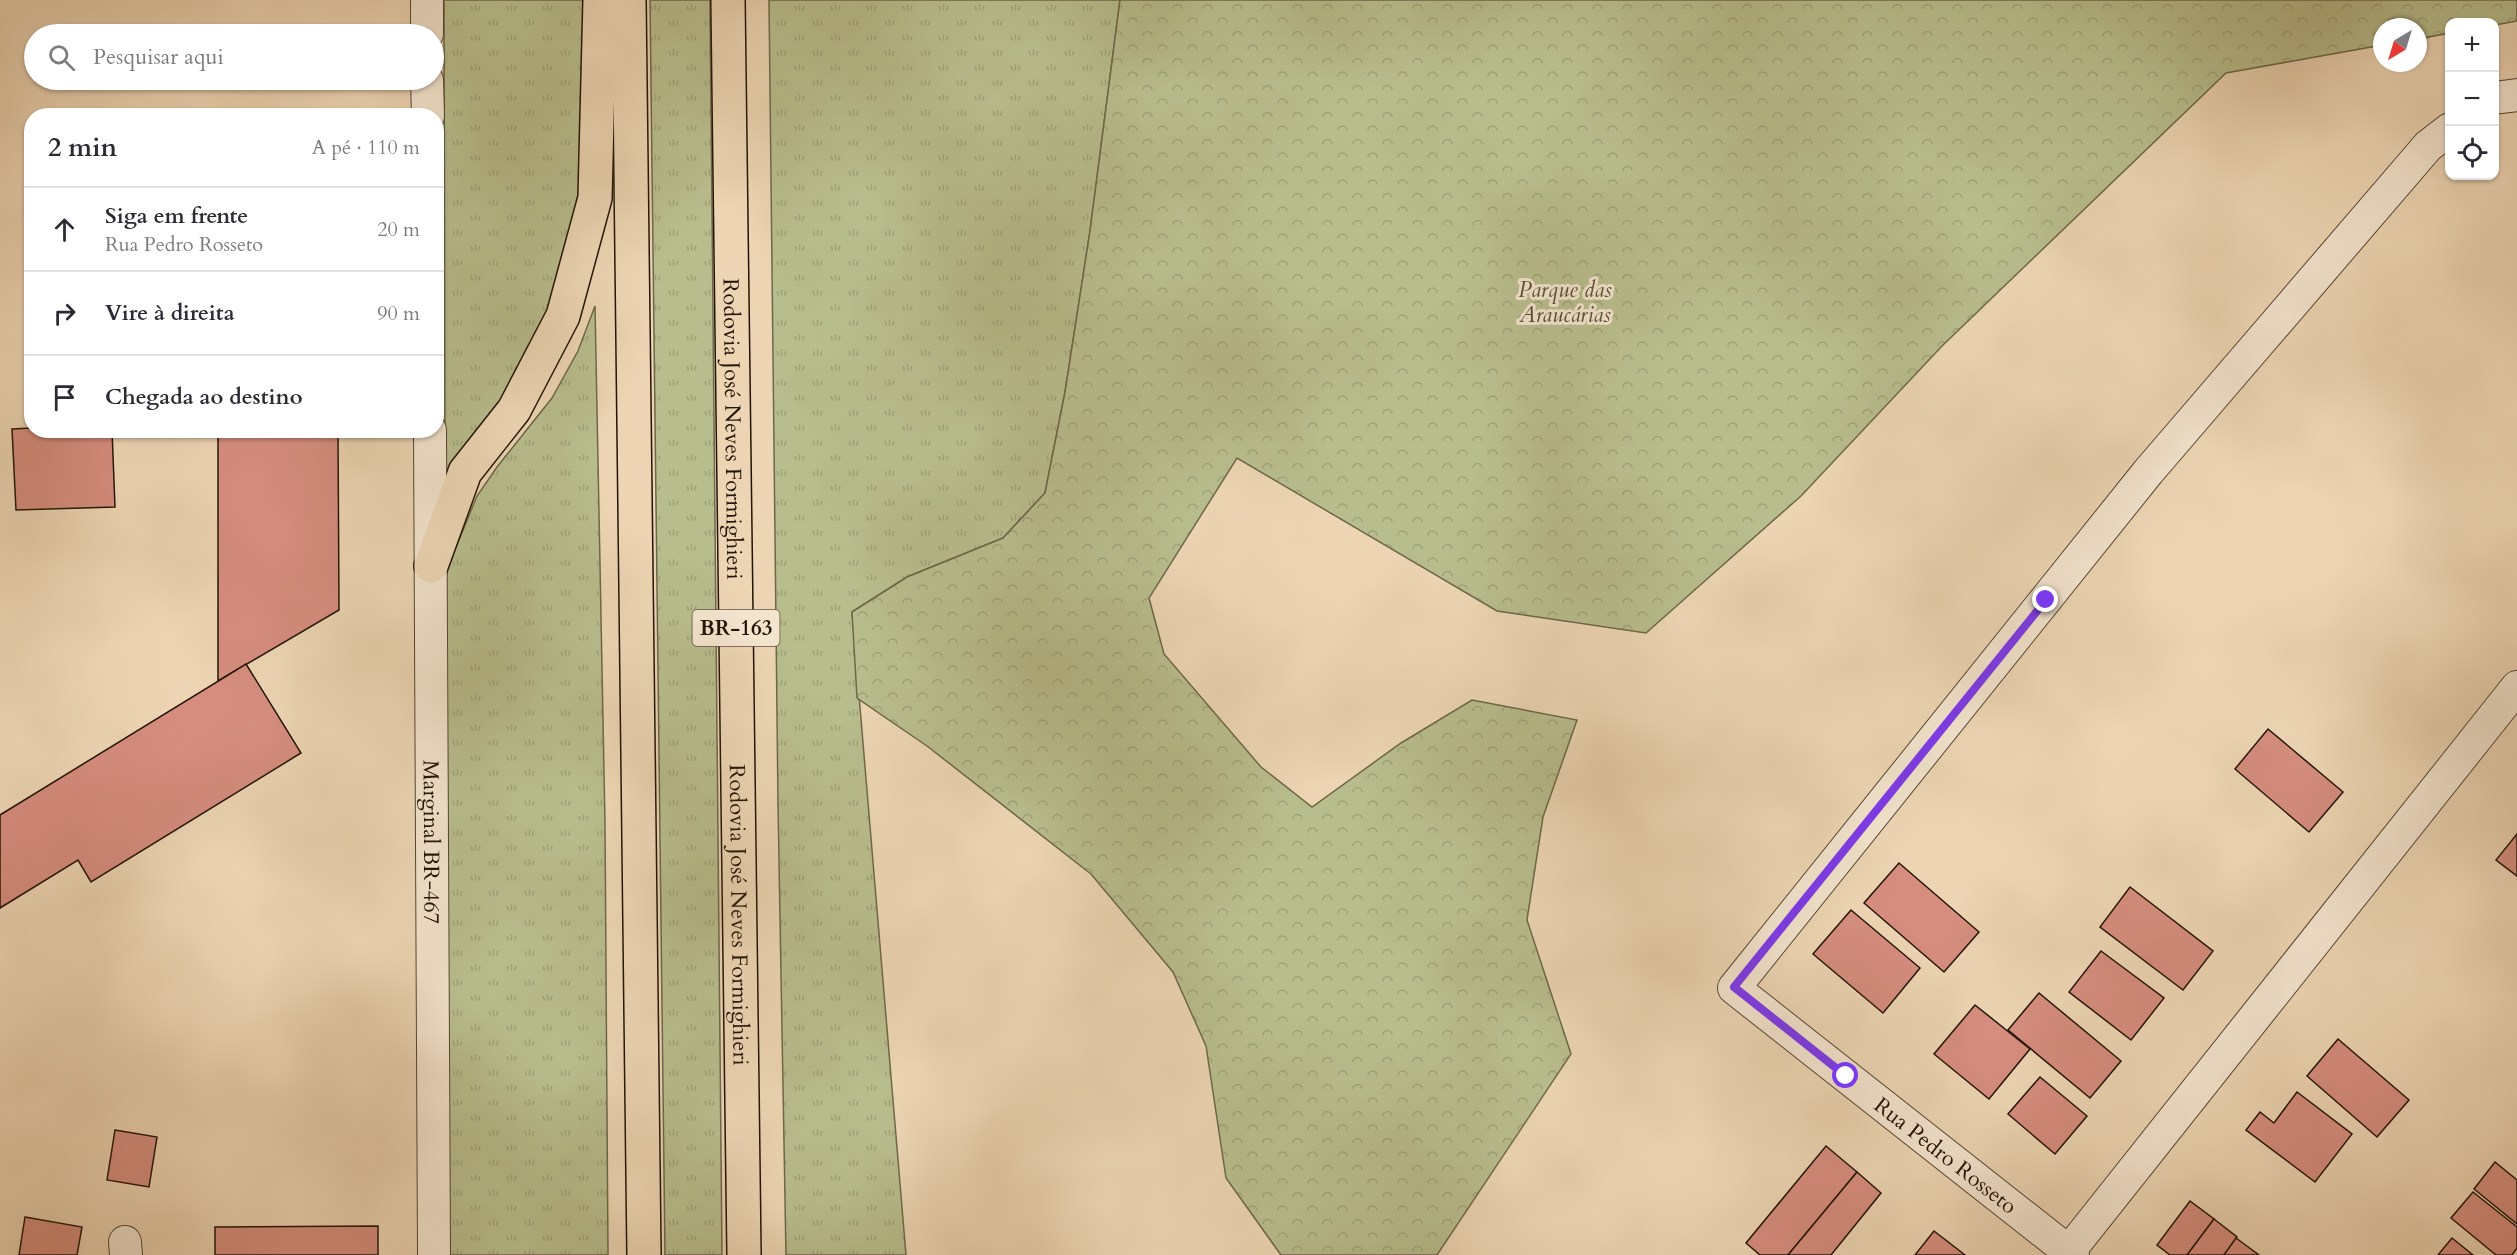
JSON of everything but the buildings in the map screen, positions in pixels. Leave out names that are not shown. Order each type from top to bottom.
[{"type":"highway","points":[[431,566],[465,472],[514,410],[563,316],[596,198],[600,0]]},
{"type":"highway","points":[[629,0],[644,1255]]},
{"type":"highway","name":"Rodovia José Neves Formighieri","points":[[728,0],[744,1255]]},
{"type":"highway","points":[[742,1143],[750,1255]]},
{"type":"street","points":[[427,0],[427,24]]},
{"type":"street","points":[[427,90],[428,108]]},
{"type":"street","points":[[2499,97],[2517,95]]},
{"type":"street","name":"Rua Pedro Rosseto","points":[[2069,1254],[1734,987],[2148,472],[2428,146],[2445,133]]},
{"type":"street","name":"Marginal BR-467","points":[[430,438],[434,1255]]},
{"type":"street","points":[[2069,1254],[2517,687]]},
{"type":"green space","points":[[444,0],[585,0],[583,196],[555,293],[525,357],[495,410],[445,474]]},
{"type":"green space","points":[[650,0],[710,0],[722,1255],[665,1255]]},
{"type":"green space","points":[[769,0],[1120,0],[1090,231],[1065,392],[1045,493],[1003,538],[907,577],[852,612],[906,1255],[786,1255],[778,804]]},
{"type":"green space","name":"Parque das Araucárias","points":[[1120,0],[2517,0],[2517,21],[2499,24],[2499,18],[2445,18],[2445,34],[2427,37],[2427,18],[2373,18],[2373,47],[2226,73],[1942,346],[1801,496],[1646,633],[1497,611],[1237,458],[1149,598],[1164,654],[1261,767],[1312,807],[1401,743],[1472,700],[1577,720],[1543,817],[1527,920],[1571,1054],[1437,1255],[1281,1255],[1226,1178],[1206,1046],[1173,972],[1091,874],[927,746],[857,698],[852,612],[907,577],[1003,538],[1045,493],[1065,392],[1090,231]]},
{"type":"green space","points":[[595,306],[605,824],[608,1255],[448,1255],[445,574],[477,496],[552,398],[578,351]]},
{"type":"route","points":[[1846,1076],[1734,987],[2046,600]]}]
